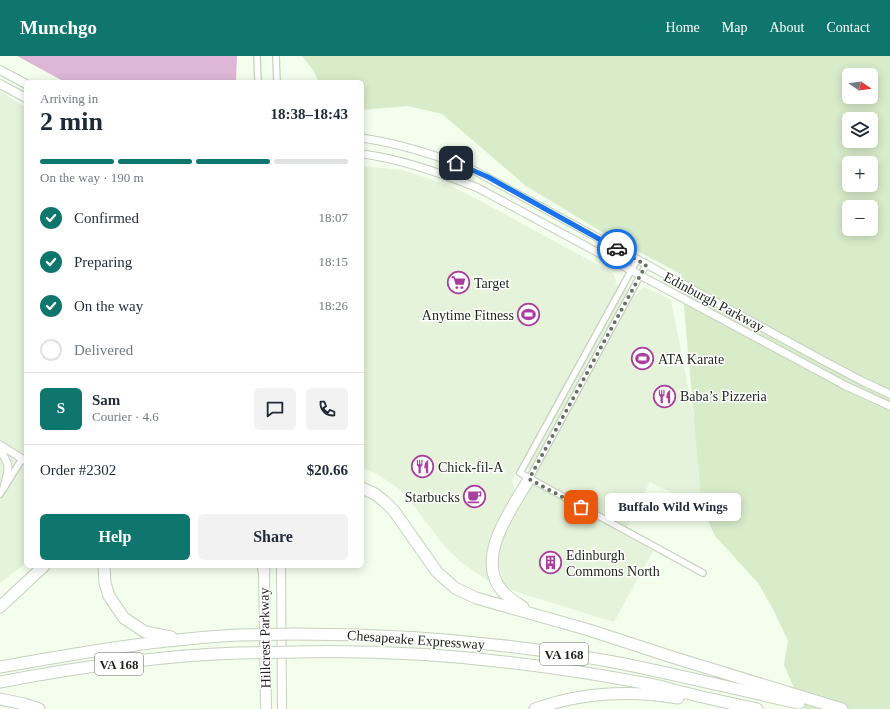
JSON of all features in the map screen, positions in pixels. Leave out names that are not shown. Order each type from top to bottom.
[{"type":"highway","points":[[525,476],[497,535],[492,554],[493,574],[500,588],[511,600],[534,614]]},
{"type":"highway","points":[[364,489],[375,494],[394,511],[437,572],[455,588],[476,598],[588,630],[842,709]]},
{"type":"highway","points":[[0,607],[42,568]]},
{"type":"highway","points":[[104,568],[105,583],[109,596],[124,618],[132,624],[145,632],[173,638],[208,637]]},
{"type":"highway","name":"Hillcrest Parkway","points":[[264,568],[266,709]]},
{"type":"highway","name":"Chesapeake Expressway","points":[[0,667],[54,657],[144,644],[208,637],[239,635],[330,634],[449,641],[507,646],[569,654],[646,668],[829,709]]},
{"type":"highway","name":"Chesapeake Expressway","points":[[0,682],[106,665],[186,657],[238,653],[372,652],[434,655],[538,666],[656,686],[757,709]]},
{"type":"highway","points":[[535,709],[583,696],[636,692],[671,696],[748,709]]},
{"type":"highway","points":[[0,699],[39,709]]},
{"type":"main road","points":[[0,70],[24,83]]},
{"type":"main road","points":[[0,84],[24,97]]},
{"type":"main road","name":"Hillcrest Parkway","points":[[281,568],[282,709]]},
{"type":"street","points":[[257,56],[258,80]]},
{"type":"street","points":[[276,56],[277,80]]},
{"type":"street","name":"Edinburgh Parkway","points":[[364,138],[413,148],[446,159],[477,172],[848,374],[890,394]]},
{"type":"street","name":"Edinburgh Parkway","points":[[364,154],[414,165],[478,188],[846,386],[890,406]]},
{"type":"street","points":[[525,476],[637,260]]},
{"type":"street","points":[[525,476],[646,265]]},
{"type":"street","points":[[0,445],[24,460],[0,494]]},
{"type":"street","points":[[0,450],[7,460],[8,465],[4,487]]},
{"type":"street","points":[[525,476],[703,573]]},
{"type":"shaded area","points":[[17,56],[237,56],[236,80],[61,80]]},
{"type":"shaded area","points":[[302,56],[890,56],[890,709],[805,709],[800,702],[784,665],[788,641],[773,609],[758,583],[715,536],[702,508],[681,274],[607,235],[526,186],[442,114],[408,106],[364,110],[364,80],[318,80],[313,70]]},
{"type":"shaded area","points":[[0,91],[24,107],[24,565],[0,583]]},
{"type":"shaded area","points":[[364,166],[403,170],[450,186],[611,272],[616,281],[615,284],[636,295],[639,290],[644,287],[671,300],[706,479],[707,511],[650,482],[623,534],[653,551],[614,622],[507,589],[498,563],[498,553],[503,534],[535,474],[521,464],[512,480],[515,492],[495,529],[488,546],[488,566],[493,584],[462,563],[446,548],[407,497],[395,486],[364,468]]},
{"type":"way so far","points":[[581,507],[529,479],[646,265],[617,249]]},
{"type":"place","name":"Target","points":[[459,283]]},
{"type":"place","name":"Anytime Fitness","points":[[529,315]]},
{"type":"place","name":"ATA Karate","points":[[642,359]]},
{"type":"place","name":"Baba’s Pizzeria","points":[[664,396]]},
{"type":"place","name":"Chick-fil-A","points":[[422,467]]},
{"type":"place","name":"Starbucks","points":[[475,497]]},
{"type":"place","name":"Buffalo Wild Wings","points":[[581,507]]},
{"type":"place","name":"Edinburgh Commons North","points":[[551,563]]},
{"type":"route","points":[[456,163],[488,177],[617,249]]}]
